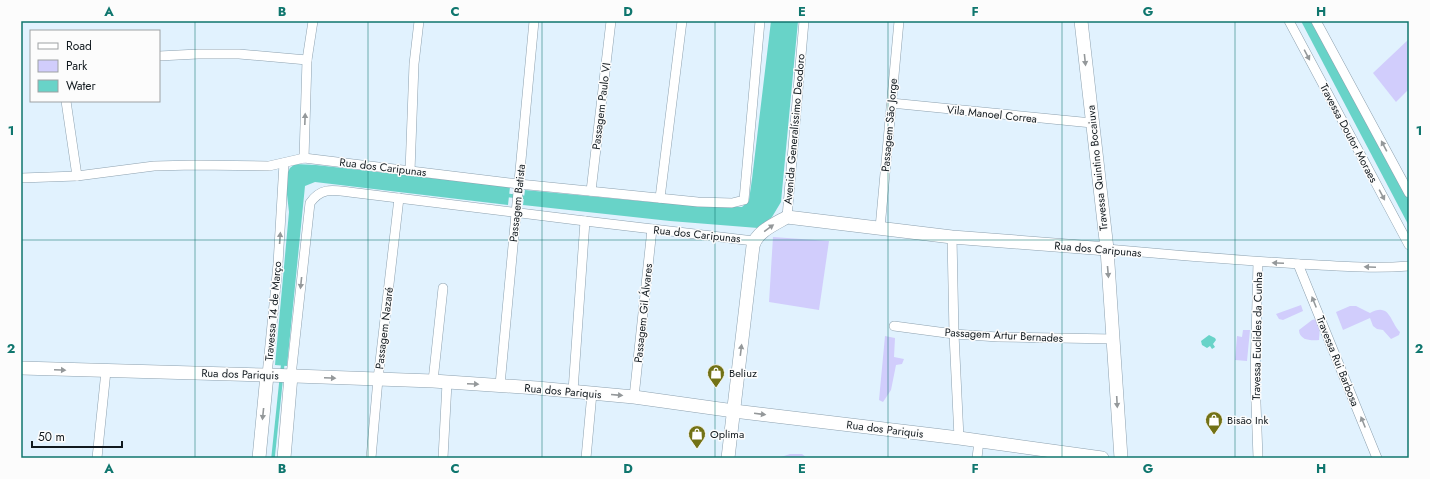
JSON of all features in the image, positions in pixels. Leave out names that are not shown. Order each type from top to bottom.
[{"type":"street","points":[[304,158],[307,60],[313,21]]},
{"type":"street","points":[[410,171],[414,64],[419,21]]},
{"type":"street","name":"Passagem Batista","points":[[500,385],[534,21]]},
{"type":"street","name":"Passagem Paulo VI","points":[[591,192],[611,21]]},
{"type":"street","points":[[660,198],[682,21]]},
{"type":"street","name":"Rua dos Caripunas","points":[[21,178],[77,176],[154,166],[259,166],[284,163],[304,158],[591,192],[698,202],[732,203],[744,200],[760,21]]},
{"type":"street","name":"Avenida Generalíssimo Deodoro","points":[[754,241],[769,227],[787,218],[804,21]]},
{"type":"street","name":"Passagem São Jorge","points":[[880,228],[898,21]]},
{"type":"street","name":"Travessa Quintino Bocaiuva","points":[[1081,21],[1106,249],[1114,339],[1121,458]]},
{"type":"street","name":"Travessa Doutor Moraes","points":[[1289,21],[1409,245]]},
{"type":"street","points":[[1316,21],[1409,193]]},
{"type":"street","points":[[160,56],[239,54],[307,60]]},
{"type":"street","points":[[66,102],[77,176]]},
{"type":"street","name":"Vila Manoel Correa","points":[[891,103],[1092,123]]},
{"type":"street","name":"Travessa 14 de Março","points":[[259,458],[278,256],[284,163]]},
{"type":"street","name":"Rua dos Caripunas","points":[[290,376],[310,203],[321,192],[328,190],[399,198],[584,222],[754,241]]},
{"type":"street","name":"Passagem Nazaré","points":[[371,458],[378,379],[399,198]]},
{"type":"street","name":"Rua dos Caripunas","points":[[787,218],[952,236],[1258,262],[1390,268],[1409,266]]},
{"type":"street","points":[[573,391],[584,222]]},
{"type":"street","name":"Passagem Gil Álvares","points":[[634,397],[652,229]]},
{"type":"street","points":[[952,236],[954,334],[959,438]]},
{"type":"street","points":[[728,458],[754,241]]},
{"type":"street","name":"Travessa Euclides da Cunha","points":[[1258,262],[1255,376],[1258,458]]},
{"type":"street","name":"Travessa Rui Barbosa","points":[[1298,264],[1378,458]]},
{"type":"street","points":[[434,381],[443,288]]},
{"type":"street","name":"Passagem Artur Bernades","points":[[894,326],[954,334],[998,337],[1114,339]]},
{"type":"street","name":"Rua dos Pariquis","points":[[21,368],[434,381],[573,391],[634,397],[734,411],[959,438],[1102,458]]},
{"type":"street","points":[[97,458],[106,371]]},
{"type":"street","points":[[284,458],[290,376]]},
{"type":"street","points":[[443,458],[447,382]]},
{"type":"street","points":[[586,458],[592,393]]},
{"type":"street","points":[[977,458],[979,441]]},
{"type":"green space","points":[[1409,39],[1409,89],[1396,102],[1373,73]]},
{"type":"green space","points":[[773,237],[829,241],[819,310],[769,302]]},
{"type":"green space","points":[[1301,305],[1303,311],[1283,320],[1279,319],[1276,314]]},
{"type":"green space","points":[[1350,306],[1356,306],[1370,313],[1377,310],[1386,312],[1400,332],[1399,335],[1391,339],[1383,330],[1377,329],[1373,326],[1370,318],[1343,330],[1336,312]]},
{"type":"green space","points":[[1316,319],[1320,326],[1319,340],[1309,340],[1303,338],[1299,330],[1312,320]]},
{"type":"green space","points":[[1243,330],[1250,330],[1247,361],[1235,360],[1237,336],[1242,337]]},
{"type":"green space","points":[[885,336],[895,338],[894,357],[904,359],[902,364],[896,365],[891,390],[883,402],[879,400]]},
{"type":"green space","points":[[790,454],[802,454],[807,458],[778,458]]},
{"type":"water","points":[[771,21],[798,21],[781,202],[772,217],[758,228],[670,221],[523,205],[525,190],[651,202],[742,207],[749,200]]},
{"type":"water","points":[[1301,21],[1312,21],[1409,201],[1409,226]]},
{"type":"water","points":[[295,164],[316,165],[510,187],[508,205],[315,182],[305,186],[287,366],[275,365],[289,212],[286,186],[287,174],[290,168]]},
{"type":"water","points":[[1209,335],[1216,340],[1213,344],[1215,347],[1212,349],[1210,346],[1207,348],[1202,345],[1201,341]]},
{"type":"waterway","points":[[505,195],[529,198]]},
{"type":"waterway","points":[[273,458],[283,362]]},
{"type":"place","name":"Beliuz","points":[[716,388]]},
{"type":"place","name":"Bisão Ink","points":[[1214,435]]},
{"type":"place","name":"Oplima","points":[[697,449]]}]
